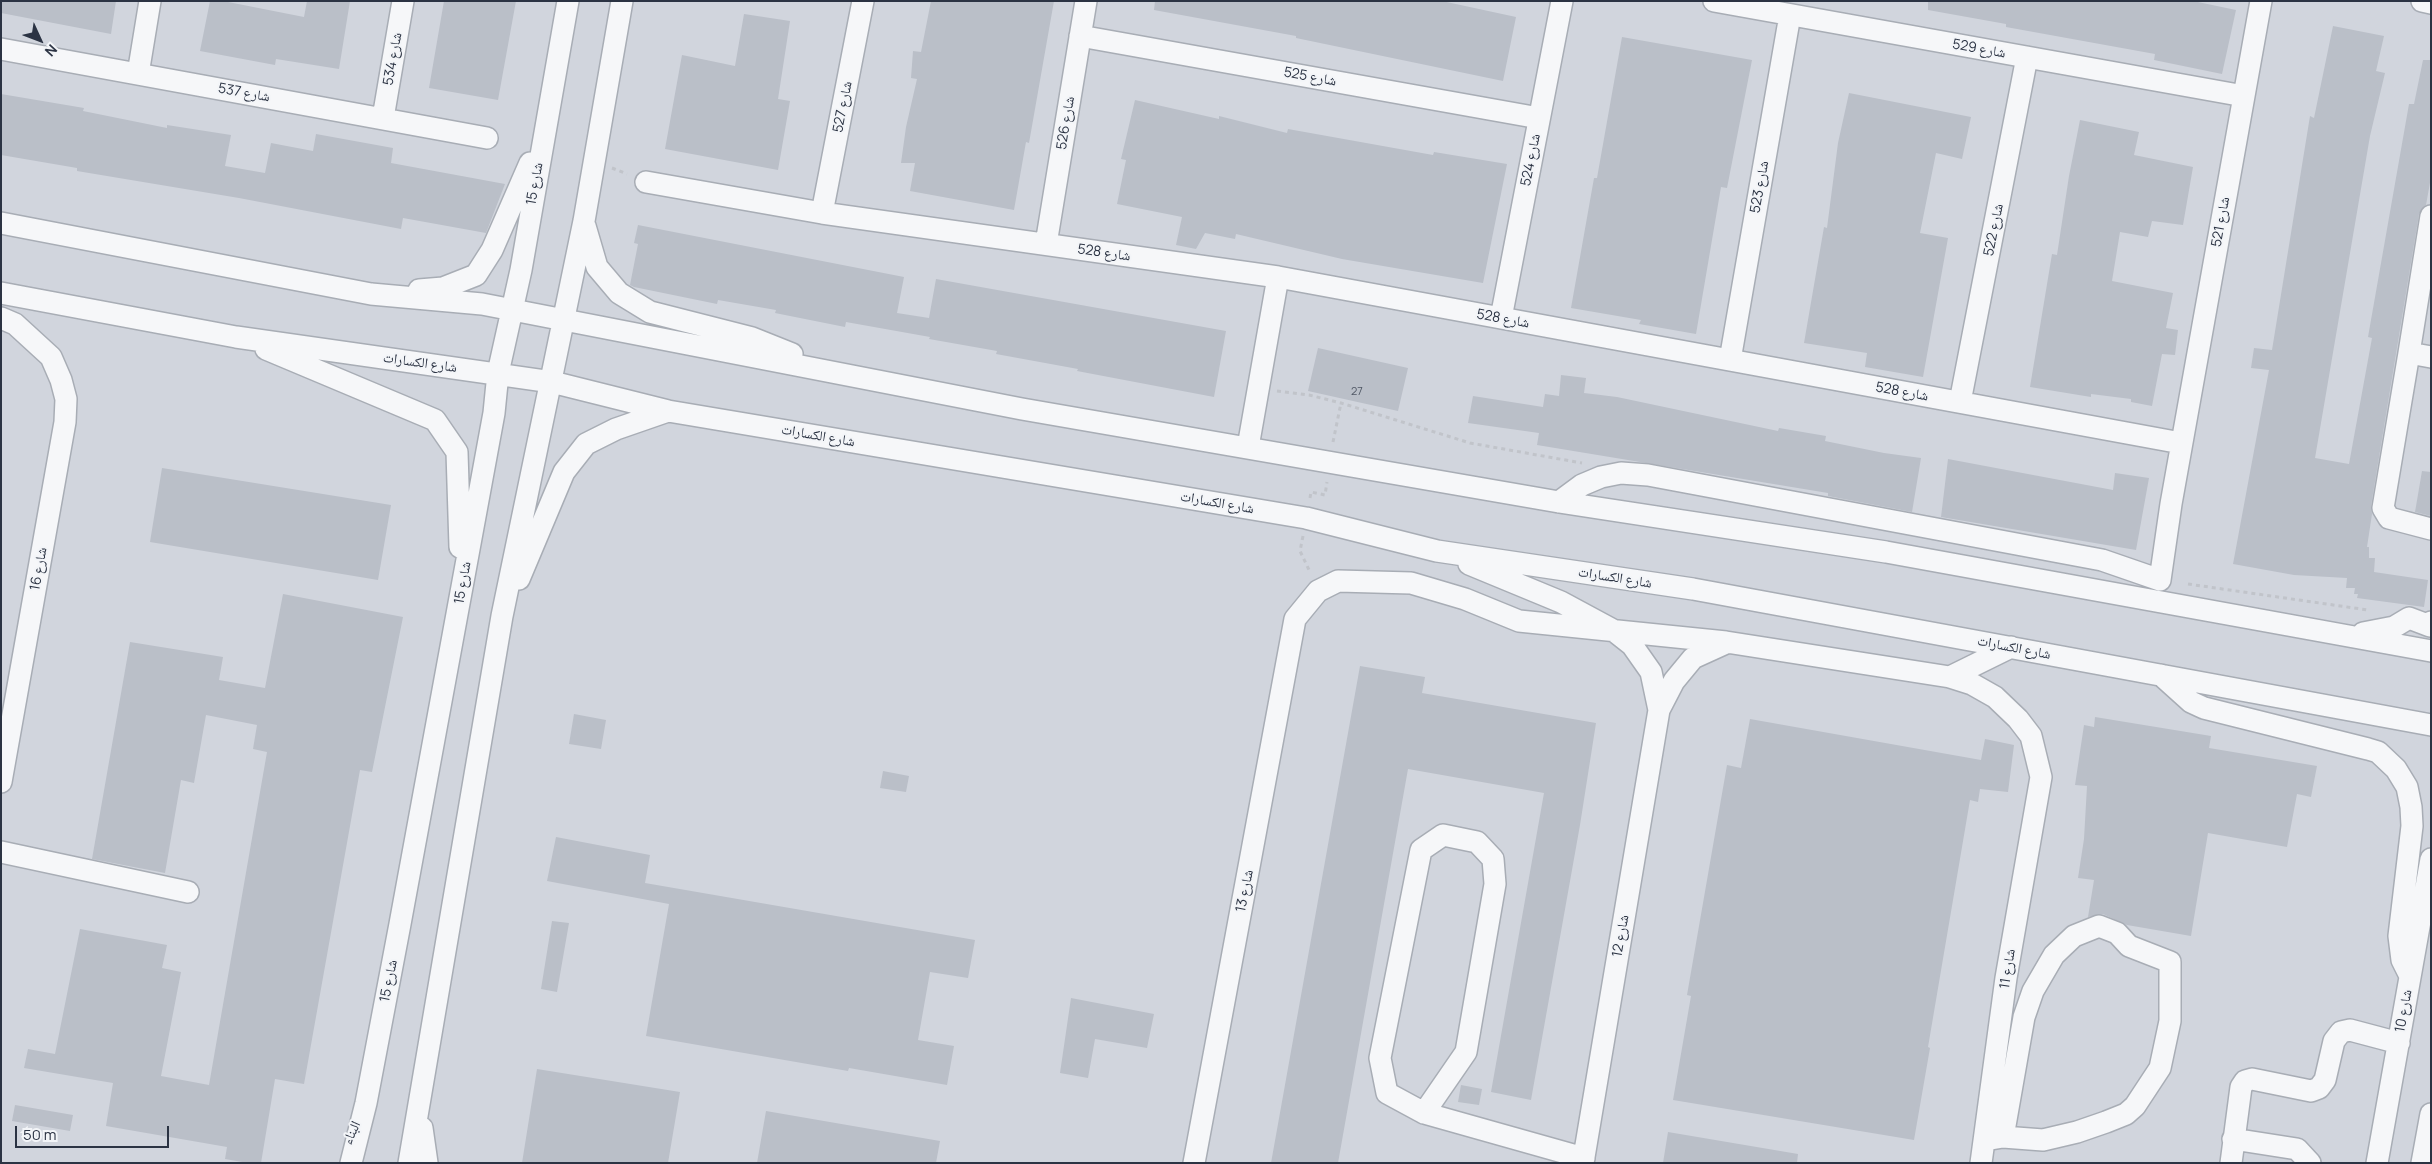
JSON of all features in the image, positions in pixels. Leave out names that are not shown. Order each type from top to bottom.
[{"type":"street","points":[[138,74],[150,1]]},
{"type":"street","name":"شارع 534","points":[[383,118],[403,1]]},
{"type":"street","name":"شارع 15","points":[[351,1163],[366,1103],[494,413],[498,373],[513,310],[568,1]]},
{"type":"street","points":[[409,1163],[420,1108],[502,616],[565,320],[622,1]]},
{"type":"street","name":"شارع 527","points":[[822,213],[863,1]]},
{"type":"street","name":"شارع 526","points":[[1046,244],[1086,1]]},
{"type":"street","name":"شارع 524","points":[[1501,318],[1562,1]]},
{"type":"street","name":"شارع 529","points":[[1714,1],[2244,96]]},
{"type":"street","name":"شارع 521","points":[[2181,443],[2261,1]]},
{"type":"street","points":[[2422,1],[2431,3]]},
{"type":"street","name":"شارع 523","points":[[1730,360],[1790,15]]},
{"type":"street","name":"شارع 525","points":[[1080,36],[1540,118]]},
{"type":"street","name":"شارع 537","points":[[1,49],[487,138]]},
{"type":"street","name":"شارع 522","points":[[1960,402],[2028,57]]},
{"type":"street","points":[[371,294],[443,288],[476,275],[492,250],[546,120]]},
{"type":"street","name":"شارع 528","points":[[646,182],[822,213],[1278,277],[2181,443]]},
{"type":"street","points":[[2431,216],[2383,508],[2389,518],[2431,529]]},
{"type":"street","points":[[584,221],[597,267],[619,293],[650,312],[752,338],[844,374]]},
{"type":"street","points":[[1,223],[371,294],[482,304],[1022,409],[1559,502],[1886,552],[2431,651]]},
{"type":"street","points":[[1248,447],[1278,277]]},
{"type":"street","name":"شارع الكسارات","points":[[1,293],[236,337],[552,382],[668,411],[1306,518],[1437,551],[1693,589],[2431,725]]},
{"type":"street","name":"شارع 16","points":[[1,318],[15,324],[51,357],[61,380],[66,399],[65,422],[1,782]]},
{"type":"street","points":[[236,337],[435,420],[457,452],[462,587]]},
{"type":"street","points":[[2409,354],[2431,357]]},
{"type":"street","points":[[502,616],[564,472],[586,444],[616,429],[668,411]]},
{"type":"street","points":[[1559,502],[1582,485],[1601,477],[1621,473],[1648,475],[2102,560],[2160,580],[2181,443]]},
{"type":"street","points":[[1828,510],[1886,552]]},
{"type":"street","points":[[1437,551],[1561,602],[1613,630],[1726,642],[1950,677],[2011,647]]},
{"type":"street","name":"شارع 13","points":[[1194,1163],[1295,620],[1318,591],[1338,581],[1411,583],[1464,599],[1519,621],[1613,630]]},
{"type":"street","points":[[2349,635],[2394,627],[2409,618],[2430,626],[2431,622]]},
{"type":"street","name":"شارع 12","points":[[1613,630],[1632,645],[1651,672],[1659,710]]},
{"type":"street","name":"شارع 12","points":[[1583,1160],[1659,710],[1674,681],[1693,658],[1726,642]]},
{"type":"street","points":[[2160,675],[2191,702],[2204,708],[2368,749],[2386,758],[2396,768],[2407,787],[2411,806],[2412,826],[2399,936],[2402,960],[2410,976]]},
{"type":"street","name":"شارع 11","points":[[1950,677],[1972,684],[1995,697],[2018,719],[2031,736],[2041,776],[2006,978],[1994,1138],[1981,1163]]},
{"type":"street","points":[[1424,1113],[1466,1052],[1495,884],[1493,859],[1477,842],[1442,835],[1422,850],[1380,1058],[1387,1093],[1424,1113],[1583,1160]]},
{"type":"street","points":[[1,852],[188,892]]},
{"type":"street","name":"شارع 10","points":[[2377,1163],[2431,860]]},
{"type":"street","points":[[2099,926],[2117,933],[2129,946],[2170,962],[2170,1021],[2160,1068],[2135,1106],[2126,1114],[2077,1132],[2044,1140],[1994,1138],[2024,1017],[2033,992],[2054,955],[2074,936],[2099,926]]},
{"type":"street","points":[[2231,1163],[2241,1087],[2245,1081],[2252,1079],[2312,1090],[2319,1088],[2325,1080],[2334,1041],[2341,1032],[2350,1030],[2399,1043]]},
{"type":"street","name":"البناء","points":[[338,1163],[366,1103]]},
{"type":"street","points":[[420,1108],[427,1163]]},
{"type":"street","points":[[2422,1163],[2431,1114]]},
{"type":"street","points":[[2233,1139],[2298,1149],[2310,1163]]},
{"type":"path","points":[[594,160],[646,182]]},
{"type":"path","points":[[1259,388],[1325,399],[1470,443],[1584,463]]},
{"type":"path","points":[[2160,580],[2375,611]]},
{"type":"shaded area","points":[[1,1],[2431,1],[2431,1163],[1,1163]]},
{"type":"building","points":[[1,1],[116,1],[111,34],[1,13]]},
{"type":"building","points":[[210,1],[223,1],[304,17],[307,1],[350,1],[339,69],[276,59],[275,65],[200,51]]},
{"type":"building","points":[[444,1],[516,1],[498,100],[429,88]]},
{"type":"building","points":[[931,1],[1054,1],[1029,143],[1026,142],[1014,210],[910,191],[915,163],[901,163],[906,127],[917,79],[911,78],[913,51],[921,52]]},
{"type":"building","points":[[1155,1],[1442,1],[1516,17],[1503,81],[1296,38],[1296,36],[1154,10]]},
{"type":"building","points":[[1928,1],[2193,1],[2236,10],[2222,74],[2154,60],[2155,54],[2006,27],[2006,24],[1928,10]]},
{"type":"building","points":[[744,14],[790,21],[778,99],[790,101],[778,170],[665,149],[682,55],[735,66]]},
{"type":"building","points":[[2333,26],[2384,36],[2376,71],[2385,73],[2370,136],[2315,458],[2349,464],[2372,338],[2368,337],[2409,104],[2414,104],[2423,60],[2431,60],[2431,177],[2426,205],[2419,214],[2371,506],[2372,514],[2367,547],[2369,547],[2369,558],[2375,558],[2374,572],[2428,580],[2424,607],[2357,598],[2358,594],[2354,594],[2355,588],[2346,588],[2347,578],[2294,575],[2233,564],[2269,370],[2251,368],[2254,348],[2272,350],[2310,116],[2314,118]]},
{"type":"building","points":[[1622,37],[1752,60],[1727,188],[1721,187],[1696,334],[1639,324],[1641,320],[1571,308],[1594,178],[1597,178]]},
{"type":"building","points":[[1849,93],[1971,117],[1962,159],[1936,153],[1920,233],[1948,238],[1923,377],[1865,367],[1867,353],[1804,343],[1824,227],[1827,228],[1838,143]]},
{"type":"building","points":[[1,94],[84,108],[83,111],[167,128],[167,125],[231,135],[225,166],[265,173],[271,143],[313,151],[316,134],[393,148],[391,163],[505,184],[486,233],[403,218],[401,229],[239,198],[77,171],[77,168],[1,155]]},
{"type":"building","points":[[1135,100],[1219,119],[1219,116],[1287,133],[1288,129],[1433,155],[1434,152],[1507,164],[1483,283],[1342,259],[1236,234],[1235,239],[1205,233],[1196,249],[1176,245],[1182,217],[1117,204],[1126,160],[1121,159]]},
{"type":"building","points":[[2080,120],[2139,132],[2134,155],[2193,167],[2183,225],[2152,221],[2148,237],[2120,232],[2112,281],[2173,293],[2166,328],[2178,330],[2175,355],[2162,354],[2152,406],[2131,402],[2131,399],[2091,394],[2091,397],[2030,387],[2052,254],[2057,255]]},
{"type":"building","points":[[638,225],[904,277],[897,313],[929,318],[936,279],[1226,331],[1214,397],[996,354],[997,351],[929,339],[930,337],[846,322],[845,327],[775,313],[776,310],[718,300],[717,304],[634,287],[630,285],[638,244],[634,243]]},
{"type":"building","points":[[1318,348],[1408,368],[1398,411],[1308,391]]},
{"type":"building","points":[[1561,375],[1586,378],[1584,393],[1617,397],[1778,431],[1779,428],[1826,436],[1825,441],[1884,453],[1921,458],[1912,512],[1828,496],[1828,493],[1537,445],[1539,433],[1468,423],[1473,396],[1543,407],[1545,394],[1559,396]]},
{"type":"building","points":[[1948,459],[2113,490],[2115,473],[2149,478],[2136,550],[1941,517]]},
{"type":"building","points":[[162,468],[391,505],[378,580],[150,542]]},
{"type":"building","points":[[2422,471],[2431,472],[2431,516],[2415,512]]},
{"type":"building","points":[[283,594],[403,617],[372,772],[360,770],[304,1084],[275,1079],[261,1163],[248,1163],[225,1159],[227,1147],[106,1126],[113,1083],[24,1068],[28,1049],[55,1054],[80,929],[167,945],[162,968],[181,972],[161,1076],[209,1085],[267,752],[253,749],[257,725],[206,715],[194,783],[181,780],[165,873],[92,859],[130,642],[223,657],[219,680],[265,688]]},
{"type":"building","points":[[1360,666],[1425,677],[1422,693],[1596,723],[1580,825],[1531,1100],[1491,1092],[1544,793],[1408,769],[1338,1163],[1271,1163]]},
{"type":"building","points":[[574,714],[606,720],[601,749],[569,744]]},
{"type":"building","points":[[2095,717],[2211,736],[2209,748],[2317,766],[2311,797],[2297,794],[2287,847],[2208,833],[2191,936],[2127,925],[2103,914],[2088,917],[2094,880],[2078,878],[2084,839],[2087,786],[2075,785],[2084,725],[2094,727]]},
{"type":"building","points":[[1750,719],[1981,760],[1985,739],[2014,745],[2008,792],[1980,789],[1978,802],[1970,800],[1914,1140],[1673,1100],[1691,996],[1687,995],[1727,765],[1741,768]]},
{"type":"building","points":[[883,771],[909,776],[906,792],[880,788]]},
{"type":"building","points":[[556,837],[650,855],[645,883],[975,940],[968,978],[930,972],[918,1040],[954,1046],[947,1085],[849,1068],[848,1071],[646,1036],[669,904],[547,881]]},
{"type":"building","points":[[552,921],[569,923],[557,992],[541,989]]},
{"type":"building","points":[[1071,998],[1154,1014],[1147,1048],[1095,1039],[1088,1078],[1060,1073]]},
{"type":"building","points":[[537,1069],[680,1092],[668,1163],[522,1163]]},
{"type":"building","points":[[1461,1085],[1482,1089],[1479,1105],[1458,1102]]},
{"type":"building","points":[[15,1105],[73,1115],[70,1131],[12,1121]]},
{"type":"building","points":[[766,1111],[940,1141],[936,1163],[757,1163]]},
{"type":"building","points":[[1668,1132],[1798,1154],[1797,1163],[1663,1163]]}]
